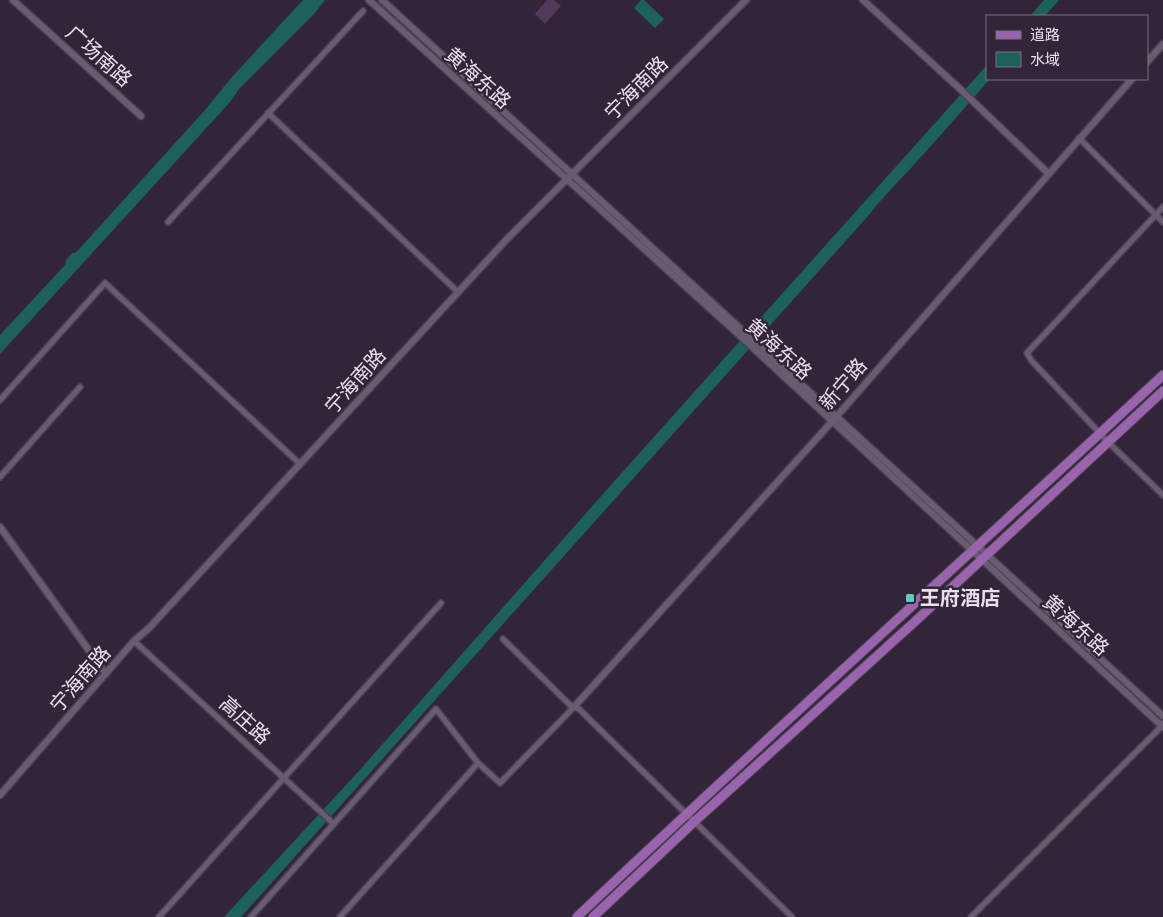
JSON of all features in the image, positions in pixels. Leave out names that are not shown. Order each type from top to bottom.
[{"type":"main road","points":[[577,917],[686,813],[976,549],[1163,375]]},
{"type":"main road","points":[[593,917],[695,821],[984,558],[1163,390]]},
{"type":"street","name":"广场南路","points":[[13,0],[141,116]]},
{"type":"street","name":"黄海东路","points":[[369,0],[566,179],[740,331]]},
{"type":"street","name":"黄海东路","points":[[382,0],[572,173],[1162,725]]},
{"type":"street","name":"宁海南路","points":[[0,795],[134,641],[150,627],[523,222],[746,0]]},
{"type":"street","points":[[862,0],[974,102],[1049,174]]},
{"type":"street","points":[[168,222],[363,10]]},
{"type":"street","points":[[1148,61],[1163,44]]},
{"type":"street","name":"新宁路","points":[[574,707],[835,418],[1131,80]]},
{"type":"street","points":[[268,113],[458,292]]},
{"type":"street","points":[[1079,138],[1163,222]]},
{"type":"street","points":[[1163,207],[1027,353],[1030,360],[1108,442],[1163,495]]},
{"type":"street","points":[[0,400],[104,283],[300,464]]},
{"type":"street","points":[[0,477],[80,387]]},
{"type":"street","points":[[0,527],[106,674]]},
{"type":"street","name":"黄海东路","points":[[984,558],[1163,716]]},
{"type":"street","points":[[160,917],[441,603]]},
{"type":"street","points":[[503,638],[695,821],[792,917]]},
{"type":"street","name":"高庄路","points":[[134,641],[333,823]]},
{"type":"street","points":[[251,917],[436,709],[478,763],[500,783],[574,707]]},
{"type":"street","points":[[971,917],[1162,725]]},
{"type":"street","points":[[340,917],[478,763]]},
{"type":"shaded area","points":[[547,0],[554,0],[561,6],[545,24],[535,14]]},
{"type":"water","points":[[303,0],[325,0],[314,14],[239,89],[231,101],[0,354],[0,335],[65,265],[66,260],[72,253],[75,253],[81,247]]},
{"type":"water","points":[[641,0],[644,0],[664,19],[655,28],[634,8]]},
{"type":"water","points":[[1044,0],[1059,0],[1046,15],[1031,15]]},
{"type":"water","points":[[986,66],[986,80],[989,80],[241,917],[224,917],[358,772],[610,486]]},
{"type":"place","name":"王府酒店","points":[[910,598]]}]
